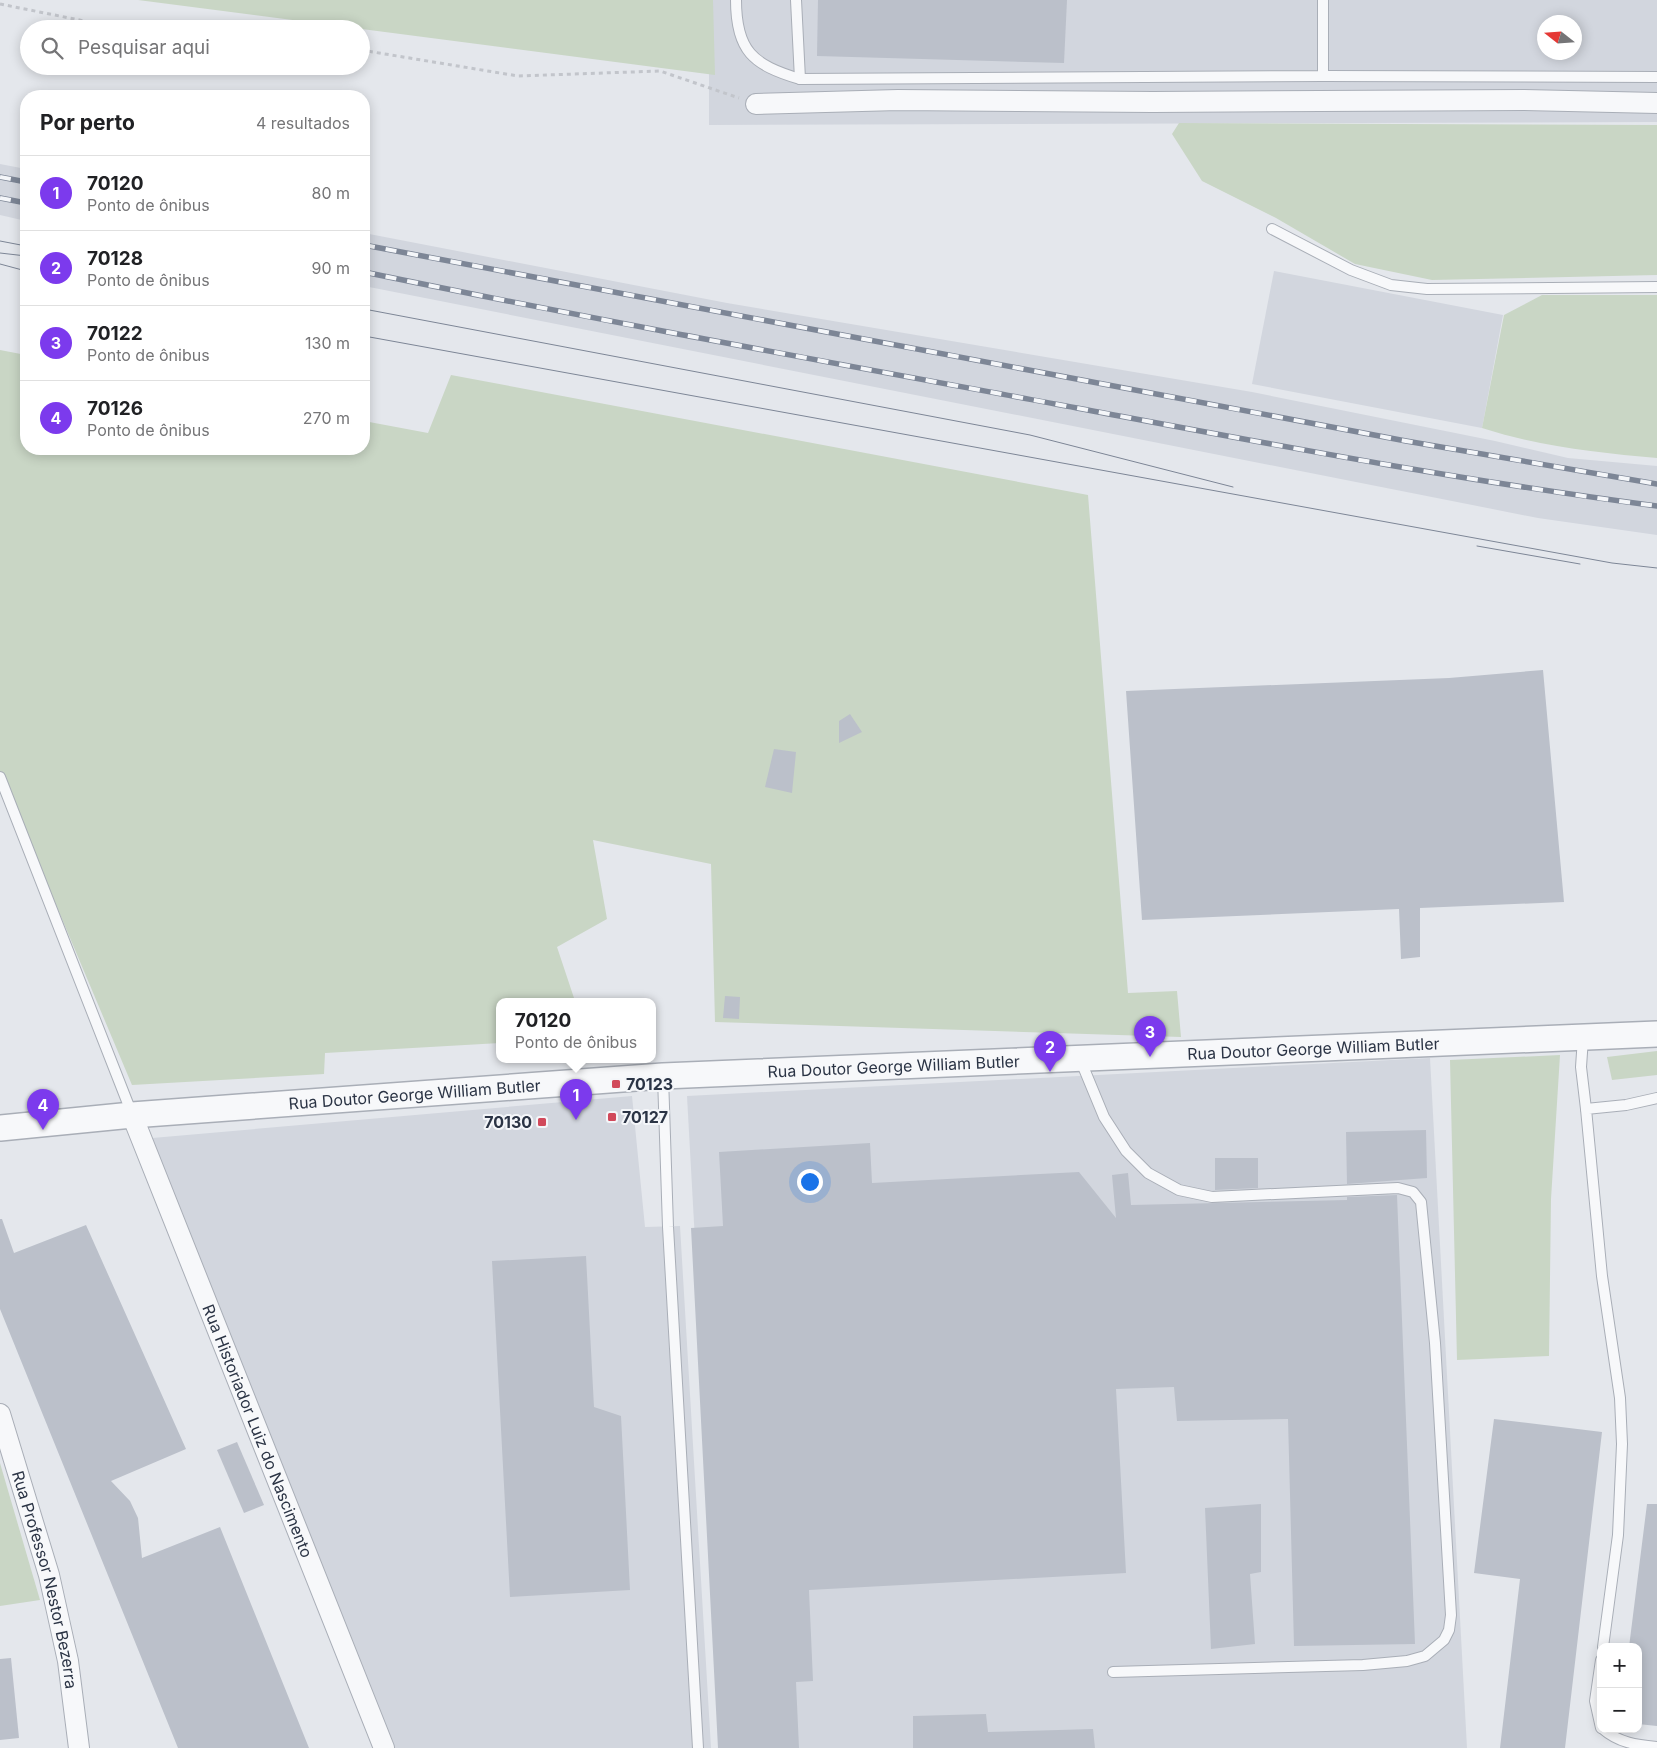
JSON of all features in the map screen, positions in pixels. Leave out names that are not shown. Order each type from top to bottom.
[{"type":"street","points":[[756,104],[898,100],[1153,102],[1524,100],[1657,103]]},
{"type":"street","name":"Rua Doutor George William Butler","points":[[0,1128],[132,1115],[663,1076],[1657,1034]]},
{"type":"street","name":"Rua Historiador Luiz do Nascimento","points":[[132,1115],[384,1748]]},
{"type":"street","name":"Rua Professor Nestor Bezerra","points":[[0,1414],[49,1575],[68,1661],[79,1748]]},
{"type":"lane","points":[[736,0],[736,25],[743,42],[756,60],[773,71],[800,79],[1323,76],[1657,77]]},
{"type":"lane","points":[[796,0],[800,79]]},
{"type":"lane","points":[[1323,0],[1323,76]]},
{"type":"lane","points":[[1272,229],[1351,270],[1391,285],[1427,289],[1657,287]]},
{"type":"lane","points":[[0,778],[132,1115]]},
{"type":"lane","points":[[1583,1037],[1581,1067],[1602,1276],[1621,1407],[1622,1444],[1618,1535],[1603,1643]]},
{"type":"lane","points":[[1080,1059],[1104,1117],[1126,1151],[1148,1173],[1179,1190],[1212,1197],[1398,1188],[1413,1192],[1421,1202],[1435,1343],[1451,1615],[1449,1630],[1440,1645],[1425,1656],[1408,1661],[1363,1665],[1113,1672]]},
{"type":"lane","points":[[663,1076],[668,1236],[698,1748]]},
{"type":"lane","points":[[1586,1109],[1626,1105],[1657,1098]]},
{"type":"lane","points":[[1597,1687],[1595,1701],[1597,1709]]},
{"type":"lane","points":[[1608,1733],[1612,1737],[1630,1744],[1657,1747]]},
{"type":"path","points":[[0,4],[79,20]]},
{"type":"path","points":[[370,51],[518,76],[660,71],[756,104]]},
{"type":"shaded area","points":[[709,0],[1657,0],[1657,122],[709,125]]},
{"type":"shaded area","points":[[0,164],[20,168],[20,220],[0,215]]},
{"type":"shaded area","points":[[370,234],[727,303],[1252,392],[1495,441],[1568,458],[1657,466],[1657,535],[1538,518],[370,287]]},
{"type":"shaded area","points":[[1274,271],[1503,315],[1482,428],[1252,384]]},
{"type":"shaded area","points":[[1430,1058],[1467,1748],[723,1748],[687,1096]]},
{"type":"shaded area","points":[[632,1096],[645,1227],[680,1226],[711,1748],[391,1748],[141,1139]]},
{"type":"green space","points":[[138,0],[713,0],[715,75],[370,30],[370,20],[292,20]]},
{"type":"green space","points":[[1179,123],[1657,125],[1657,275],[1432,280],[1355,264],[1276,218],[1202,181],[1172,134]]},
{"type":"green space","points":[[1542,295],[1657,295],[1657,458],[1546,444],[1482,428],[1504,315]]},
{"type":"green space","points":[[0,350],[20,354],[20,455],[370,455],[370,422],[428,433],[451,375],[1088,495],[1128,993],[1177,991],[1181,1037],[715,1022],[711,864],[593,840],[607,919],[557,947],[574,998],[496,998],[496,1043],[325,1053],[324,1074],[132,1085],[0,772]]},
{"type":"green space","points":[[1657,1051],[1657,1075],[1612,1080],[1607,1057]]},
{"type":"green space","points":[[1560,1055],[1551,1199],[1549,1356],[1457,1360],[1450,1060]]},
{"type":"green space","points":[[0,1463],[40,1600],[0,1606]]},
{"type":"building","points":[[818,0],[1067,0],[1064,63],[817,56]]},
{"type":"building","points":[[1543,670],[1564,902],[1420,908],[1420,957],[1401,959],[1399,909],[1142,920],[1126,691],[1449,678]]},
{"type":"building","points":[[850,714],[862,732],[839,743],[839,721]]},
{"type":"building","points":[[774,749],[796,752],[792,793],[765,787]]},
{"type":"building","points":[[725,996],[740,997],[739,1019],[723,1018]]},
{"type":"building","points":[[1426,1130],[1427,1178],[1347,1184],[1346,1132]]},
{"type":"building","points":[[870,1143],[872,1183],[1079,1172],[1116,1218],[1112,1175],[1128,1173],[1131,1205],[1347,1200],[1347,1197],[1397,1195],[1415,1644],[1294,1646],[1288,1419],[1177,1421],[1174,1387],[1116,1389],[1126,1573],[809,1590],[813,1681],[796,1682],[799,1748],[718,1748],[691,1228],[723,1226],[719,1152]]},
{"type":"building","points":[[1215,1158],[1258,1158],[1258,1188],[1215,1190]]},
{"type":"building","points":[[0,1219],[2,1219],[14,1253],[86,1225],[186,1449],[111,1481],[130,1501],[138,1518],[142,1558],[220,1527],[309,1748],[178,1748],[0,1309]]},
{"type":"building","points":[[586,1256],[594,1407],[621,1416],[630,1590],[510,1597],[492,1261]]},
{"type":"building","points":[[1494,1419],[1602,1432],[1565,1748],[1500,1748],[1520,1579],[1474,1573]]},
{"type":"building","points":[[237,1442],[264,1505],[244,1513],[217,1450]]},
{"type":"building","points":[[1261,1504],[1261,1572],[1250,1574],[1255,1644],[1211,1649],[1205,1508]]},
{"type":"building","points":[[1647,1504],[1657,1504],[1657,1726],[1642,1724],[1642,1643],[1630,1643]]},
{"type":"building","points":[[11,1658],[19,1738],[0,1740],[0,1659]]},
{"type":"building","points":[[986,1714],[988,1732],[1093,1729],[1095,1748],[913,1748],[913,1716]]},
{"type":"tram line","points":[[0,241],[20,245]]},
{"type":"tram line","points":[[0,253],[20,255]]},
{"type":"tram line","points":[[0,264],[20,269]]},
{"type":"tram line","points":[[370,310],[1030,435],[1233,487]]},
{"type":"tram line","points":[[370,337],[1612,563],[1657,568]]},
{"type":"tram line","points":[[1477,546],[1580,564]]},
{"type":"railway","points":[[0,177],[20,181]]},
{"type":"railway","points":[[0,198],[20,202]]},
{"type":"railway","points":[[370,246],[1406,441],[1657,484]]},
{"type":"railway","points":[[370,273],[720,342],[1294,448],[1512,485],[1657,506]]},
{"type":"place","name":"70122","points":[[1150,1057]]},
{"type":"place","name":"70128","points":[[1050,1072]]},
{"type":"place","name":"70123","points":[[616,1084]]},
{"type":"place","name":"70127","points":[[612,1117]]},
{"type":"place","name":"70120","points":[[576,1120]]},
{"type":"place","name":"70130","points":[[542,1122]]},
{"type":"place","name":"70126","points":[[43,1130]]}]
